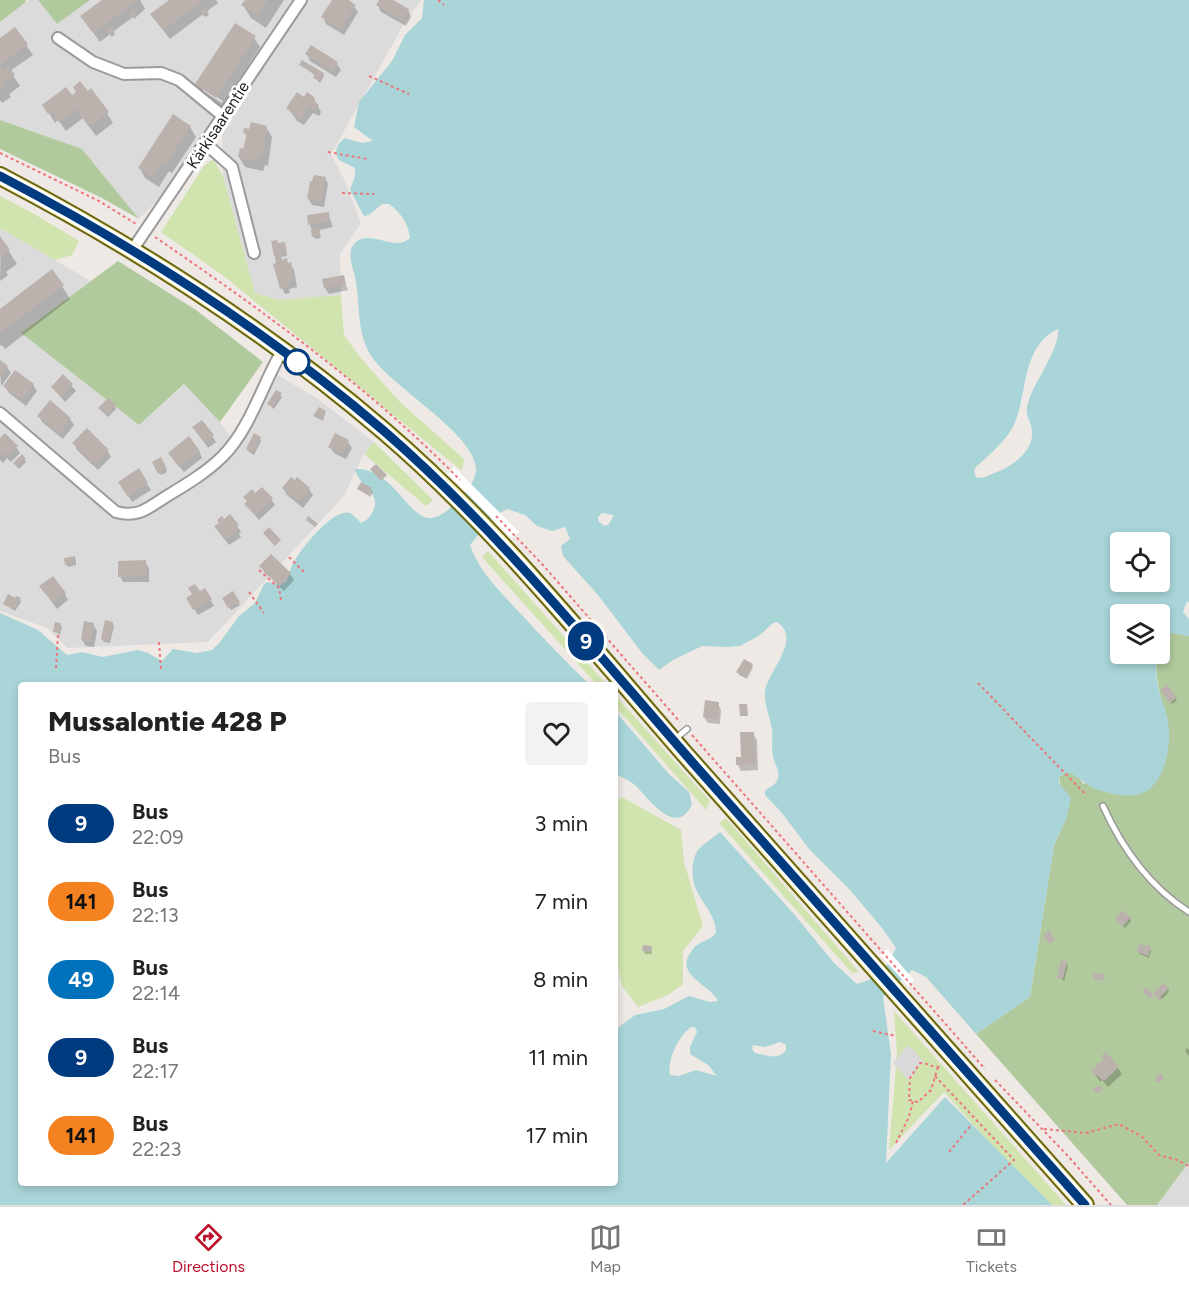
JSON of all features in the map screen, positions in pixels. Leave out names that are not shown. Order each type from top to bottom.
[{"type":"main road","points":[[0,176],[133,249],[282,351],[386,433],[444,488],[494,538],[1085,1205]]},
{"type":"street","name":"Kärkisaarentie","points":[[133,249],[301,0]]},
{"type":"street","points":[[58,38],[93,62],[124,74],[161,73],[179,80],[224,117]]},
{"type":"street","points":[[206,144],[232,167],[254,253]]},
{"type":"street","points":[[0,413],[116,512],[129,515],[142,511],[202,474],[225,454],[244,426],[282,351]]},
{"type":"lane","points":[[673,740],[687,729]]},
{"type":"lane","points":[[1103,806],[1116,836],[1147,877],[1189,912]]},
{"type":"path","points":[[438,0],[444,4]]},
{"type":"path","points":[[369,76],[408,94]]},
{"type":"path","points":[[328,152],[367,159]]},
{"type":"path","points":[[342,193],[374,194]]},
{"type":"path","points":[[514,534],[985,1069]]},
{"type":"path","points":[[289,557],[304,572]]},
{"type":"path","points":[[259,570],[279,588],[281,600]]},
{"type":"path","points":[[249,592],[264,613]]},
{"type":"path","points":[[56,668],[58,635]]},
{"type":"path","points":[[159,642],[160,669]]},
{"type":"path","points":[[978,683],[1085,794]]},
{"type":"path","points":[[873,1032],[896,1036]]},
{"type":"path","points":[[938,1067],[931,1090],[918,1102],[909,1100],[910,1078],[920,1063],[942,1067],[954,1057]]},
{"type":"path","points":[[935,1076],[1014,1160],[963,1205]]},
{"type":"path","points":[[993,1077],[1111,1205]]},
{"type":"path","points":[[896,1143],[909,1117],[913,1101]]},
{"type":"path","points":[[949,1152],[972,1124]]},
{"type":"path","points":[[1042,1129],[1086,1133],[1119,1124],[1141,1136],[1159,1155],[1189,1166]]},
{"type":"shaded area","points":[[29,0],[38,0],[57,24],[90,0],[421,0],[403,26],[331,154],[344,179],[361,223],[340,254],[341,295],[278,300],[255,293],[223,176],[222,135],[139,219],[82,149],[0,120],[0,22]]},
{"type":"shaded area","points":[[0,228],[91,281],[21,333],[139,425],[185,384],[220,422],[238,447],[278,375],[318,399],[374,442],[362,457],[344,496],[208,642],[68,648],[47,628],[0,611]]},
{"type":"shaded area","points":[[908,1045],[925,1063],[919,1065],[909,1081],[893,1063]]},
{"type":"shaded area","points":[[1189,1162],[1189,1205],[1157,1205]]},
{"type":"green space","points":[[0,0],[25,0],[26,2],[0,22]]},
{"type":"green space","points":[[38,0],[90,0],[57,24]]},
{"type":"green space","points":[[0,120],[82,149],[139,219],[102,198],[0,149]]},
{"type":"green space","points":[[213,159],[223,176],[255,293],[278,300],[341,295],[344,335],[359,356],[400,402],[464,459],[462,471],[225,277],[161,232],[204,166]]},
{"type":"green space","points":[[0,196],[79,241],[72,255],[55,260],[0,228]]},
{"type":"green space","points":[[118,261],[196,310],[263,362],[220,422],[184,384],[139,425],[21,333]]},
{"type":"green space","points":[[374,442],[433,500],[426,506],[364,454]]},
{"type":"green space","points":[[488,551],[604,682],[594,682],[482,557]]},
{"type":"green space","points":[[1170,632],[1189,636],[1189,1162],[1157,1205],[1127,1205],[976,1034],[1030,997],[1054,845],[1066,819],[1059,777],[1067,772],[1076,775],[1084,784],[1168,722],[1156,672],[1156,664],[1170,664]]},
{"type":"green space","points":[[618,698],[710,801],[706,810],[618,709]]},
{"type":"green space","points":[[622,797],[681,830],[684,862],[703,926],[683,951],[683,984],[668,995],[638,1007],[622,986],[618,968],[618,799]]},
{"type":"green space","points":[[726,818],[859,972],[852,973],[719,823]]},
{"type":"green space","points":[[894,1011],[1066,1205],[1046,1205],[944,1092],[889,1150],[897,1054]]},
{"type":"water","points":[[424,0],[1189,0],[1189,603],[1187,601],[1183,612],[1189,619],[1189,636],[1170,633],[1170,604],[1110,604],[1110,664],[1156,664],[1157,682],[1169,732],[1164,766],[1153,785],[1145,792],[1135,795],[1098,790],[1067,772],[1059,777],[1059,783],[1071,798],[1066,819],[1054,845],[1030,997],[976,1034],[926,977],[912,970],[883,997],[891,1054],[886,1163],[945,1097],[1052,1205],[0,1205],[0,613],[38,630],[67,655],[82,652],[103,657],[137,650],[162,661],[173,649],[197,653],[212,650],[239,616],[255,603],[264,584],[286,582],[299,554],[327,522],[343,513],[350,513],[361,523],[370,516],[375,500],[355,469],[368,470],[380,476],[416,512],[424,517],[432,518],[454,505],[475,476],[476,469],[472,455],[462,440],[380,367],[366,346],[361,328],[351,260],[352,247],[364,238],[396,243],[410,238],[403,219],[389,204],[382,204],[369,215],[364,216],[350,190],[355,168],[339,160],[336,151],[345,138],[362,143],[373,141],[354,127],[359,102],[392,61],[405,35],[422,18]],"holes":[[[1058,329],[1058,336],[1028,404],[1027,413],[1032,439],[1026,451],[1003,470],[984,477],[976,477],[974,471],[976,467],[1002,442],[1014,425],[1027,372],[1037,347]],[[602,513],[614,515],[609,524],[605,526],[599,522],[598,517]],[[691,1027],[695,1027],[697,1032],[690,1047],[690,1054],[708,1065],[717,1076],[696,1070],[679,1076],[670,1075],[670,1062],[675,1048],[682,1036]],[[780,1042],[786,1045],[786,1050],[776,1056],[755,1053],[752,1049],[753,1045],[765,1047]]]},
{"type":"water","points":[[618,714],[669,774],[689,792],[692,804],[686,814],[679,818],[671,817],[655,806],[634,784],[618,775]]},
{"type":"pier","points":[[454,467],[519,532],[511,538],[448,474]]},
{"type":"pier","points":[[887,949],[914,980],[908,986],[880,955]]},
{"type":"building","points":[[102,0],[138,0],[93,33],[80,16]]},
{"type":"building","points":[[169,0],[204,0],[163,30],[150,14]]},
{"type":"building","points":[[245,0],[268,0],[258,15],[241,5]]},
{"type":"building","points":[[332,0],[348,0],[356,5],[340,29],[321,17]]},
{"type":"building","points":[[379,0],[393,0],[409,9],[402,21],[376,5]]},
{"type":"building","points":[[206,7],[209,11],[203,16],[200,11]]},
{"type":"building","points":[[134,9],[138,13],[132,17],[129,13]]},
{"type":"building","points":[[235,23],[256,36],[216,98],[195,84]]},
{"type":"building","points":[[112,26],[115,31],[109,35],[106,31]]},
{"type":"building","points":[[15,27],[28,44],[0,65],[0,38]]},
{"type":"building","points":[[311,45],[338,62],[332,72],[305,54]]},
{"type":"building","points":[[302,60],[324,73],[319,81],[313,78],[315,74],[299,65]]},
{"type":"building","points":[[0,65],[3,70],[8,66],[15,75],[4,84],[6,86],[0,91]]},
{"type":"building","points":[[80,81],[88,91],[91,88],[109,112],[89,127],[76,109],[59,122],[52,112],[48,114],[42,105],[66,87],[72,95],[76,92],[73,87]]},
{"type":"building","points":[[297,92],[304,97],[307,92],[315,98],[314,101],[319,105],[315,111],[309,107],[300,120],[286,108]]},
{"type":"building","points":[[173,114],[191,126],[166,164],[163,162],[153,178],[138,168]]},
{"type":"building","points":[[251,122],[267,126],[263,157],[260,156],[258,162],[238,157],[247,134],[243,133],[244,128],[249,129]]},
{"type":"building","points":[[314,175],[326,177],[321,201],[307,199],[310,181]]},
{"type":"building","points":[[329,212],[330,221],[308,225],[307,215]]},
{"type":"building","points":[[320,229],[320,236],[312,237],[311,230]]},
{"type":"building","points":[[0,236],[10,250],[0,258]]},
{"type":"building","points":[[277,240],[278,243],[285,242],[287,253],[274,256],[271,241]]},
{"type":"building","points":[[281,255],[282,260],[287,258],[288,263],[291,262],[294,280],[287,283],[288,287],[280,289],[273,264],[276,263],[275,257]]},
{"type":"building","points":[[52,269],[64,285],[0,333],[0,309]]},
{"type":"building","points":[[344,275],[346,284],[324,288],[322,279]]},
{"type":"building","points":[[0,360],[8,366],[0,377]]},
{"type":"building","points":[[15,370],[34,384],[22,400],[3,386]]},
{"type":"building","points":[[63,374],[73,384],[61,397],[51,387]]},
{"type":"building","points":[[276,390],[282,393],[272,407],[267,404]]},
{"type":"building","points":[[108,398],[116,405],[106,415],[98,408]]},
{"type":"building","points":[[50,400],[71,418],[59,434],[37,416]]},
{"type":"building","points":[[319,407],[326,411],[323,421],[313,416]]},
{"type":"building","points":[[202,420],[214,435],[204,442],[192,427]]},
{"type":"building","points":[[87,428],[109,450],[94,464],[72,443]]},
{"type":"building","points":[[5,433],[18,446],[7,457],[3,453],[0,456],[0,438]]},
{"type":"building","points":[[254,433],[261,437],[252,453],[246,449]]},
{"type":"building","points":[[335,433],[349,440],[342,454],[328,447]]},
{"type":"building","points":[[189,436],[200,451],[179,467],[168,453]]},
{"type":"building","points":[[22,454],[26,459],[17,467],[13,463]]},
{"type":"building","points":[[161,457],[167,469],[158,474],[152,462]]},
{"type":"building","points":[[376,464],[387,475],[381,481],[370,469]]},
{"type":"building","points":[[139,468],[148,483],[128,497],[118,482]]},
{"type":"building","points":[[291,477],[295,480],[297,477],[310,488],[299,502],[282,488]]},
{"type":"building","points":[[361,482],[372,488],[368,495],[357,489]]},
{"type":"building","points":[[262,487],[273,498],[255,515],[244,504],[247,501],[243,497],[252,489],[255,493]]},
{"type":"building","points":[[230,514],[239,525],[236,527],[238,530],[225,540],[214,526],[219,523],[217,520],[222,516],[224,519]]},
{"type":"building","points":[[308,516],[318,524],[315,527],[306,520]]},
{"type":"building","points":[[269,527],[281,540],[275,546],[263,533]]},
{"type":"building","points":[[271,554],[291,573],[280,586],[259,566]]},
{"type":"building","points":[[75,556],[76,563],[65,565],[64,558]]},
{"type":"building","points":[[146,560],[146,576],[118,577],[118,561]]},
{"type":"building","points":[[53,576],[66,593],[53,603],[39,586]]},
{"type":"building","points":[[195,584],[200,591],[205,588],[212,599],[193,610],[186,598],[192,594],[188,588]]},
{"type":"building","points":[[233,591],[240,602],[228,608],[222,598]]},
{"type":"building","points":[[8,594],[21,598],[14,610],[3,604]]},
{"type":"building","points":[[105,620],[113,622],[109,641],[101,639]]},
{"type":"building","points":[[84,621],[94,623],[91,642],[81,640]]},
{"type":"building","points":[[55,622],[61,623],[59,633],[53,632]]},
{"type":"building","points":[[744,659],[753,664],[745,677],[736,672]]},
{"type":"building","points":[[1167,685],[1177,697],[1170,703],[1160,690]]},
{"type":"building","points":[[705,700],[719,702],[717,719],[703,717]]},
{"type":"building","points":[[739,704],[747,704],[748,716],[740,716]]},
{"type":"building","points":[[740,732],[754,732],[756,764],[736,765],[736,757],[741,757]]},
{"type":"building","points":[[1122,910],[1131,917],[1123,926],[1115,919]]},
{"type":"building","points":[[1049,930],[1055,940],[1049,944],[1043,935]]},
{"type":"building","points":[[1139,944],[1151,947],[1148,956],[1137,952]]},
{"type":"building","points":[[643,945],[652,946],[651,952],[642,951]]},
{"type":"building","points":[[1061,960],[1067,962],[1063,979],[1057,978]]},
{"type":"building","points":[[1094,973],[1105,975],[1104,981],[1093,979]]},
{"type":"building","points":[[1163,983],[1169,988],[1160,997],[1162,999],[1160,1001],[1153,993]]},
{"type":"building","points":[[1146,987],[1154,995],[1150,999],[1142,991]]},
{"type":"building","points":[[1106,1052],[1119,1067],[1104,1081],[1091,1071],[1104,1059],[1101,1056]]},
{"type":"building","points":[[1160,1073],[1164,1077],[1158,1083],[1154,1080]]},
{"type":"building","points":[[1099,1085],[1103,1089],[1097,1094],[1093,1090]]},
{"type":"bus line","name":"9","points":[[0,176],[133,249],[203,295],[340,394],[418,462],[519,564],[1085,1205]]}]
